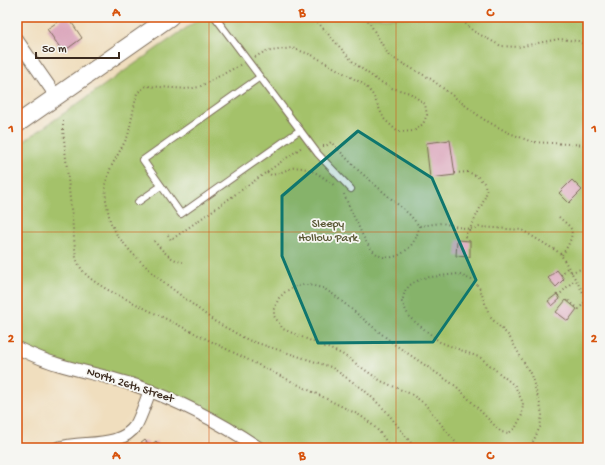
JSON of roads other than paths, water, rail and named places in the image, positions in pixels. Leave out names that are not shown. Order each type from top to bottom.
[{"type":"street","points":[[17,124],[170,17]]},
{"type":"street","points":[[17,40],[56,96]]},
{"type":"street","name":"North 26th Street","points":[[17,348],[57,364],[122,381],[166,397],[200,412],[259,448]]},
{"type":"street","points":[[58,448],[71,444],[117,440],[124,436],[136,425],[150,391]]},
{"type":"lane","points":[[215,17],[318,154],[351,189]]},
{"type":"lane","points":[[260,77],[143,160],[181,214],[300,130]]},
{"type":"lane","points":[[138,202],[161,186]]},
{"type":"park label","name":"Sleepy Hollow Park","points":[[328,232]]}]
